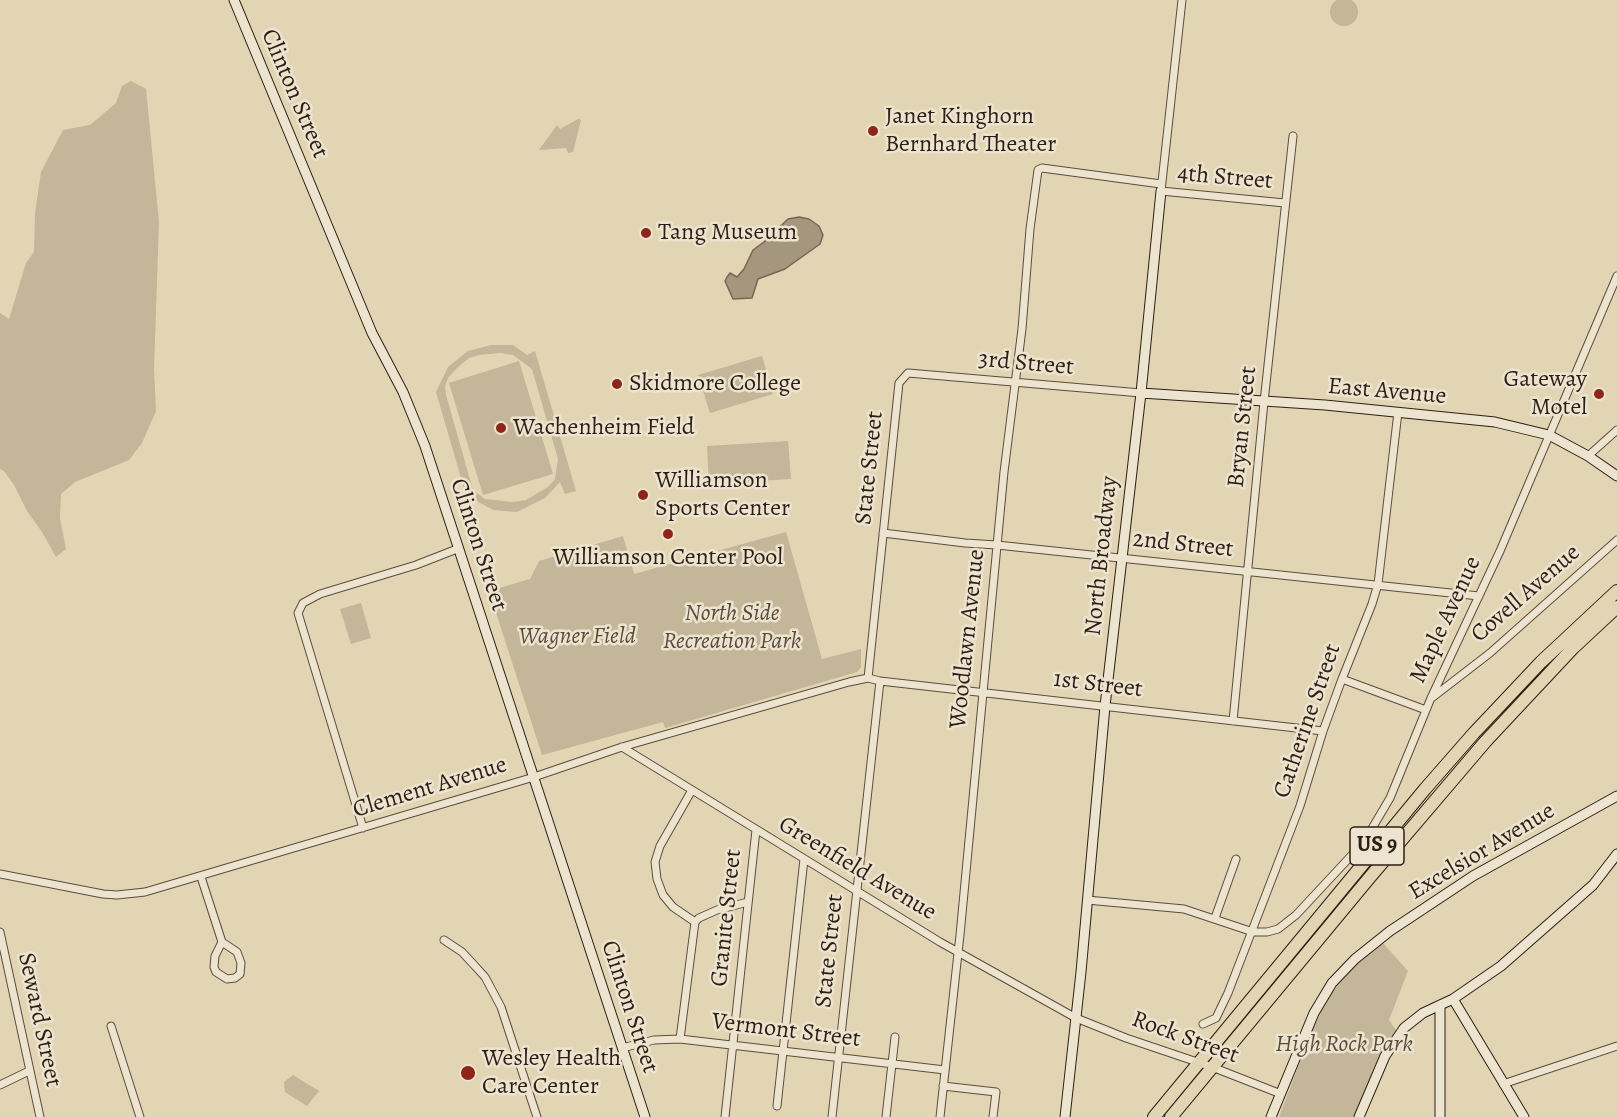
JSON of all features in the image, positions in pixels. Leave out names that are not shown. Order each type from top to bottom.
[{"type":"highway","name":"US 9","points":[[1154,1117],[1474,732],[1541,662],[1617,591]]},
{"type":"highway","name":"US 9","points":[[1171,1117],[1485,742],[1573,648],[1617,607]]},
{"type":"street","name":"Clinton Street","points":[[234,0],[372,333],[403,392],[441,494],[457,549],[645,1117]]},
{"type":"street","name":"North Broadway","points":[[1065,1117],[1105,706],[1141,393],[1182,0]]},
{"type":"street","name":"Bryan Street","points":[[1233,721],[1293,136]]},
{"type":"street","name":"4th Street","points":[[1042,168],[1161,188],[1285,203]]},
{"type":"street","name":"Woodlawn Avenue","points":[[940,1117],[997,545],[1022,330],[1030,229],[1038,170],[1042,168]]},
{"type":"street","name":"Maple Avenue","points":[[1253,932],[1266,933],[1287,923],[1364,842],[1390,798],[1431,698],[1479,596],[1617,276]]},
{"type":"street","name":"3rd Street","points":[[908,373],[1141,393]]},
{"type":"street","name":"State Street","points":[[868,678],[899,383],[908,373]]},
{"type":"street","name":"East Avenue","points":[[1141,393],[1398,412],[1495,422],[1549,435],[1588,456],[1617,476]]},
{"type":"street","name":"Catherine Street","points":[[1203,1024],[1212,1021],[1221,1011],[1253,932],[1300,806],[1323,731],[1372,604],[1378,584],[1398,412]]},
{"type":"street","points":[[1588,456],[1617,430]]},
{"type":"street","name":"2nd Street","points":[[883,533],[1479,596]]},
{"type":"street","name":"Covell Avenue","points":[[1431,698],[1490,653],[1617,540]]},
{"type":"street","points":[[363,828],[298,613],[302,605],[320,594],[416,565],[457,549]]},
{"type":"street","name":"1st Street","points":[[868,678],[1323,731]]},
{"type":"street","name":"Clement Avenue","points":[[0,874],[103,894],[145,892],[534,777],[622,747],[868,678]]},
{"type":"street","points":[[1342,679],[1426,710]]},
{"type":"street","name":"State Street","points":[[832,1117],[880,681]]},
{"type":"street","name":"Greenfield Avenue","points":[[622,747],[958,952],[1076,1018]]},
{"type":"street","points":[[692,790],[660,846],[655,862],[657,879],[663,895],[673,907],[695,922]]},
{"type":"street","name":"Excelsior Avenue","points":[[1281,1094],[1314,1013],[1327,991],[1347,966],[1370,946],[1473,876],[1617,796]]},
{"type":"street","name":"Granite Street","points":[[724,1117],[756,830]]},
{"type":"street","points":[[1359,1117],[1391,1045],[1410,1023],[1453,999],[1501,966],[1593,885],[1617,854]]},
{"type":"street","points":[[777,1106],[804,859]]},
{"type":"street","points":[[1215,918],[1236,859]]},
{"type":"street","points":[[201,877],[222,942],[237,952],[241,963],[240,974],[236,978],[227,980],[214,967],[215,956],[222,942]]},
{"type":"street","points":[[1087,900],[1184,909],[1253,932]]},
{"type":"street","points":[[680,1039],[695,922],[717,910],[748,902]]},
{"type":"street","name":"Seward Street","points":[[0,932],[40,1117]]},
{"type":"street","points":[[444,940],[462,952],[476,966],[501,1006],[537,1117]]},
{"type":"street","points":[[1453,999],[1524,1117]]},
{"type":"street","points":[[1440,1005],[1440,1117]]},
{"type":"street","name":"Rock Street","points":[[1076,1018],[1281,1094]]},
{"type":"street","points":[[111,1026],[140,1117]]},
{"type":"street","points":[[886,1117],[895,1037]]},
{"type":"street","name":"Vermont Street","points":[[622,1048],[654,1040],[680,1039],[945,1070]]},
{"type":"street","points":[[1503,1084],[1617,1046]]},
{"type":"street","points":[[0,1085],[29,1071]]},
{"type":"street","points":[[943,1086],[996,1092],[993,1117]]},
{"type":"street","points":[[1271,1117],[1281,1094]]},
{"type":"green space","points":[[1344,-2],[1354,2],[1358,12],[1354,22],[1344,26],[1334,22],[1330,12],[1334,2]]},
{"type":"green space","points":[[131,81],[146,89],[159,222],[154,369],[156,411],[142,443],[129,460],[75,482],[61,494],[60,518],[66,549],[56,557],[27,511],[14,485],[0,469],[0,313],[9,319],[26,263],[34,252],[35,213],[41,172],[63,130],[90,125],[116,103],[122,86]]},
{"type":"green space","points":[[578,119],[581,120],[573,152],[568,153],[566,148],[539,150],[557,125],[560,129]]},
{"type":"green space","points":[[491,345],[513,345],[527,355],[535,351],[576,491],[565,494],[560,482],[545,498],[517,512],[493,510],[466,495],[436,392],[448,367],[468,351]],"holes":[[[500,353],[513,355],[532,369],[558,459],[555,479],[548,487],[526,500],[512,502],[485,499],[473,490],[445,386],[448,378],[469,358]]]},
{"type":"green space","points":[[762,356],[773,394],[710,413],[698,375]]},
{"type":"green space","name":"Wachenheim Field","points":[[519,361],[553,474],[483,495],[449,383]]},
{"type":"green space","points":[[788,441],[791,479],[709,484],[707,446]]},
{"type":"green space","points":[[786,532],[822,659],[861,649],[861,667],[857,672],[665,728],[663,722],[542,755],[489,591],[530,579],[539,561],[623,536],[634,574]]},
{"type":"green space","points":[[361,603],[371,638],[351,644],[340,609]]},
{"type":"green space","name":"High Rock Park","points":[[1382,942],[1408,971],[1389,1020],[1396,1030],[1380,1053],[1354,1117],[1279,1117],[1324,1005],[1341,980]]},
{"type":"green space","points":[[293,1075],[319,1091],[307,1106],[285,1092],[284,1082]]},
{"type":"shaded area","points":[[799,217],[809,219],[819,226],[823,235],[820,244],[785,269],[758,279],[752,298],[733,299],[725,281],[730,273],[737,277],[744,269],[753,250],[788,219]]},
{"type":"place","name":"Janet Kinghorn Bernhard Theater","points":[[873,131]]},
{"type":"place","name":"Tang Museum","points":[[646,233]]},
{"type":"place","name":"Skidmore College","points":[[617,384]]},
{"type":"place","name":"Gateway Motel","points":[[1599,394]]},
{"type":"place","name":"Wachenheim Field","points":[[501,428]]},
{"type":"place","name":"Williamson Sports Center","points":[[643,495]]},
{"type":"place","name":"Williamson Center Pool","points":[[668,534]]},
{"type":"place","name":"Wesley Health Care Center","points":[[468,1073]]},
{"type":"park label","name":"North Side Recreation Park","points":[[732,628]]},
{"type":"park label","name":"Wagner Field","points":[[577,637]]}]
